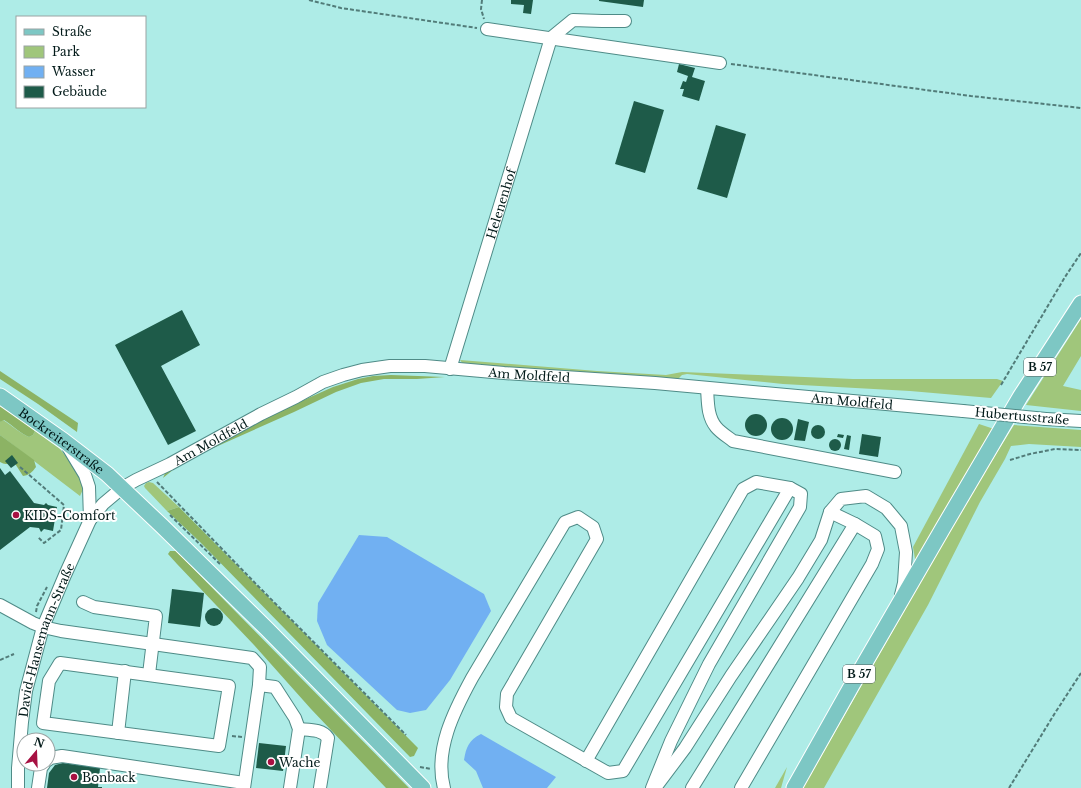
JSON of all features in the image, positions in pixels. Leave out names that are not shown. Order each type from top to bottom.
[{"type":"main road","name":"B 57","points":[[794,788],[848,692],[1020,397],[1081,303]]},
{"type":"main road","name":"Bockreiterstraße","points":[[0,396],[64,441],[107,474],[267,629],[423,788]]},
{"type":"street","points":[[551,38],[573,20],[625,20]]},
{"type":"street","points":[[487,29],[720,63]]},
{"type":"street","name":"Helenenhof","points":[[450,369],[551,38]]},
{"type":"street","name":"Am Moldfeld","points":[[122,488],[323,382],[344,374],[390,366],[425,366],[647,382],[963,411]]},
{"type":"street","points":[[707,388],[710,416],[716,427],[733,441],[895,472]]},
{"type":"street","name":"Hubertusstraße","points":[[963,411],[1081,421]]},
{"type":"street","name":"David-Hansemann-Straße","points":[[64,441],[85,475],[89,487],[90,520]]},
{"type":"street","points":[[586,761],[743,489],[756,482],[790,488],[800,494],[800,507],[709,664],[671,741],[652,788]]},
{"type":"street","name":"David-Hansemann-Straße","points":[[18,788],[18,768],[26,691],[43,627],[90,520],[103,504],[122,488]]},
{"type":"street","points":[[444,788],[441,770],[443,754],[447,733],[458,705],[472,678],[565,522],[578,517],[593,527],[597,539],[507,694],[506,707],[511,718],[608,774],[623,772],[790,488]]},
{"type":"street","points":[[655,788],[685,748],[731,676],[798,578],[821,540],[830,512],[840,499],[866,496],[886,508],[901,526],[906,552],[904,583],[899,606]]},
{"type":"street","points":[[741,788],[872,564],[878,549],[875,536],[830,512]]},
{"type":"street","points":[[692,788],[855,524]]},
{"type":"street","points":[[83,602],[94,607],[156,616],[149,674]]},
{"type":"street","points":[[0,605],[43,627],[61,631],[252,658],[260,667],[244,786],[62,756],[56,757]]},
{"type":"street","points":[[60,663],[125,671],[229,686],[220,746],[43,723],[49,681],[60,663]]},
{"type":"street","points":[[118,733],[125,671]]},
{"type":"street","points":[[258,684],[275,687],[297,724],[290,788]]},
{"type":"street","points":[[297,724],[325,734],[328,738],[320,788]]},
{"type":"street","points":[[38,788],[40,772]]},
{"type":"path","points":[[309,0],[341,8],[487,29],[481,8],[482,0]]},
{"type":"path","points":[[720,63],[971,96],[1081,108]]},
{"type":"path","points":[[1001,385],[1065,277],[1081,253]]},
{"type":"path","points":[[1010,460],[1055,449],[1081,450]]},
{"type":"path","points":[[20,467],[64,505],[60,530],[44,543],[38,537]]},
{"type":"path","points":[[148,474],[406,735]]},
{"type":"path","points":[[0,660],[14,654]]},
{"type":"path","points":[[1009,788],[1081,673]]},
{"type":"green space","points":[[1081,319],[1081,356],[1063,386],[1081,390],[1081,411],[1026,405]]},
{"type":"green space","points":[[460,360],[666,375],[682,372],[853,379],[997,379],[1003,381],[991,398],[910,391],[783,384],[687,374],[682,375],[677,380],[463,364]]},
{"type":"green space","points":[[0,371],[78,423],[77,432],[0,379]]},
{"type":"green space","points":[[391,375],[445,377],[384,379],[361,383],[336,392],[184,461],[163,478],[166,471],[212,441],[333,387],[358,379]]},
{"type":"green space","points":[[0,404],[35,431],[33,435],[29,437],[26,436],[4,420],[0,422]]},
{"type":"green space","points":[[3,420],[19,432],[29,437],[33,435],[35,431],[60,449],[80,474],[85,485],[80,496],[0,435],[0,422]]},
{"type":"green space","points":[[979,424],[994,429],[916,565],[913,547]]},
{"type":"green space","points":[[1014,425],[1081,430],[1081,447],[1029,444],[1011,446],[980,502],[928,605],[824,788],[803,788],[970,496]]},
{"type":"green space","points":[[0,435],[34,460],[36,467],[31,473],[23,476],[14,462],[3,464],[0,462]]},
{"type":"green space","points":[[146,483],[153,483],[179,507],[167,511],[145,488],[144,486]]},
{"type":"green space","points":[[179,507],[418,748],[414,756],[410,757],[200,542],[167,511]]},
{"type":"green space","points":[[170,551],[176,551],[409,788],[386,788],[177,564],[168,554]]},
{"type":"green space","points":[[787,767],[781,788],[775,788]]},
{"type":"water","points":[[359,535],[387,537],[484,594],[491,611],[450,680],[426,710],[410,713],[397,710],[327,645],[317,621],[318,603]]},
{"type":"water","points":[[481,734],[556,777],[547,788],[483,788],[476,771],[464,760],[469,744]]},
{"type":"building","points":[[511,0],[533,0],[531,14],[523,13],[524,5],[511,4]]},
{"type":"building","points":[[599,0],[644,0],[643,7]]},
{"type":"building","points":[[679,64],[695,68],[692,77],[705,81],[699,101],[682,96],[684,89],[680,89],[683,81],[686,82],[688,76],[677,72]]},
{"type":"building","points":[[634,101],[664,110],[645,173],[615,164]]},
{"type":"building","points":[[716,125],[746,134],[727,198],[697,189]]},
{"type":"building","points":[[182,310],[200,345],[161,366],[196,431],[168,445],[115,345]]},
{"type":"building","points":[[756,414],[764,417],[767,425],[764,433],[756,436],[748,433],[745,425],[748,417]]},
{"type":"building","points":[[782,418],[790,421],[793,429],[790,437],[782,440],[774,437],[771,429],[774,421]]},
{"type":"building","points":[[798,419],[809,422],[805,441],[794,440]]},
{"type":"building","points":[[818,425],[823,427],[825,432],[823,437],[818,439],[813,437],[811,432],[813,427]]},
{"type":"building","points":[[838,434],[844,435],[843,438],[837,437]]},
{"type":"building","points":[[862,434],[881,437],[878,457],[859,454]]},
{"type":"building","points":[[847,435],[851,436],[849,450],[844,449]]},
{"type":"building","points":[[833,439],[837,439],[841,445],[837,451],[833,451],[829,447],[829,443]]},
{"type":"building","points":[[12,455],[18,463],[11,468],[5,461]]},
{"type":"building","name":"KIDS-Comfort","points":[[0,468],[5,475],[10,471],[34,503],[44,505],[46,503],[57,507],[53,531],[44,529],[41,532],[39,528],[30,527],[0,550]]},
{"type":"building","points":[[172,589],[204,593],[200,627],[168,623]]},
{"type":"building","points":[[214,608],[220,611],[223,617],[220,623],[214,626],[208,623],[205,617],[208,611]]},
{"type":"building","points":[[259,743],[286,746],[283,771],[256,768]]},
{"type":"building","name":"Bonback","points":[[63,763],[100,768],[98,787],[102,788],[47,788],[49,773],[56,772],[56,765]]},
{"type":"place","name":"KIDS-Comfort","points":[[16,515]]},
{"type":"place","name":"Wache","points":[[271,762]]},
{"type":"place","name":"Bonback","points":[[74,777]]}]
